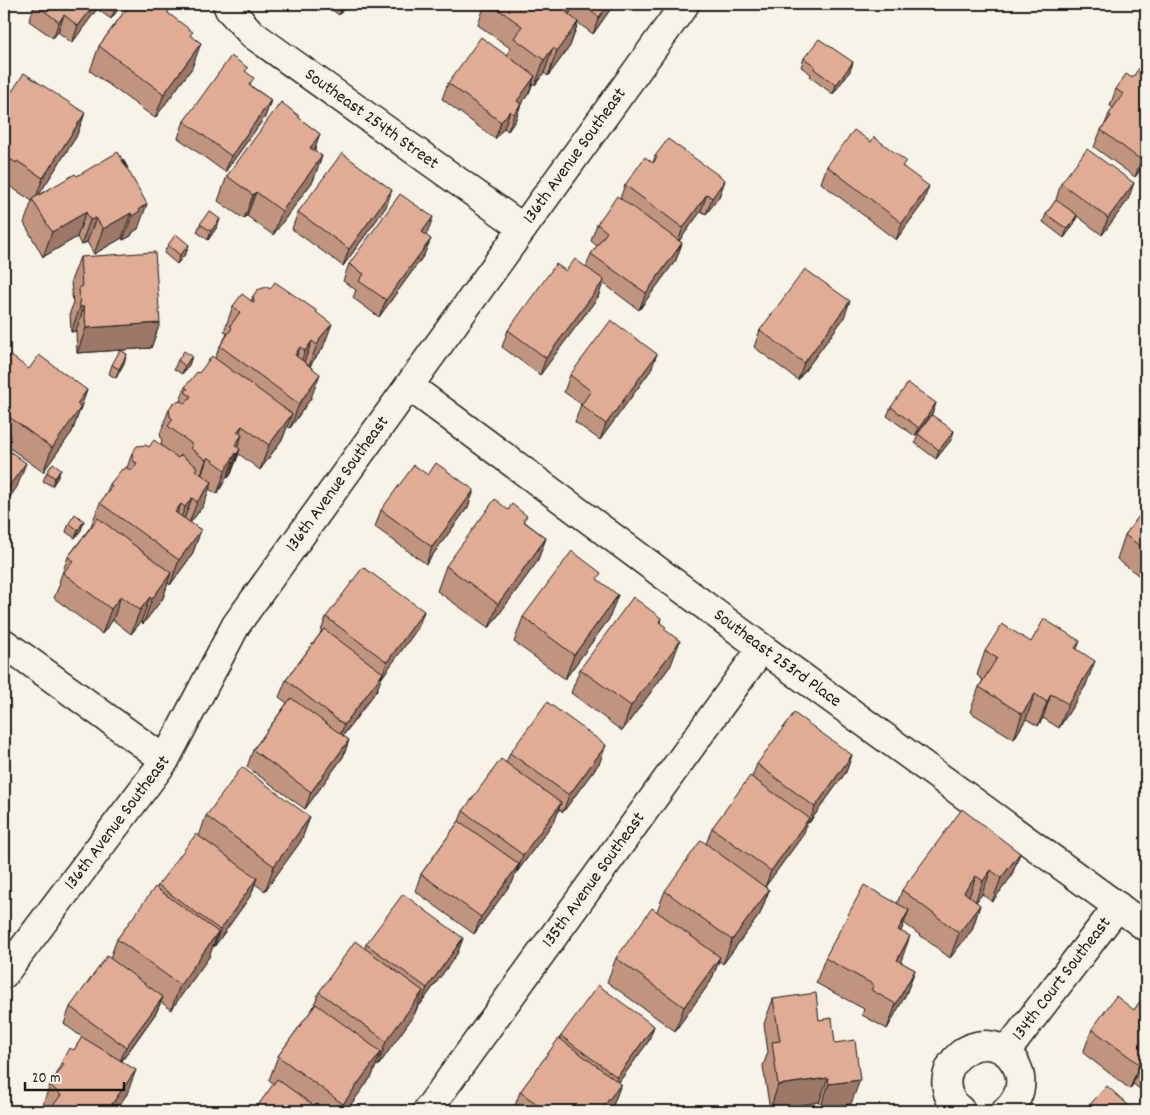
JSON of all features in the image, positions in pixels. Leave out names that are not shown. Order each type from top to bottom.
[{"type":"street","name":"Southeast 254th Street","points":[[228,4],[229,9],[252,34],[523,228]]},
{"type":"street","name":"136th Avenue Southeast","points":[[4,974],[165,760],[236,625],[685,4]]},
{"type":"street","name":"Southeast 253rd Place","points":[[409,386],[762,648],[1146,927]]},
{"type":"street","points":[[4,643],[165,760]]},
{"type":"street","name":"135th Avenue Southeast","points":[[426,1111],[762,648]]},
{"type":"street","name":"134th Court Southeast","points":[[1006,1052],[1118,906]]},
{"type":"street","name":"134th Court Southeast","points":[[961,1111],[953,1102],[948,1090],[947,1078],[950,1065],[958,1055],[969,1048],[982,1045],[994,1046],[1006,1052],[1014,1060],[1019,1071],[1021,1082],[1019,1094],[1006,1111]]},
{"type":"building","points":[[35,4],[95,4],[78,26],[64,15],[59,22]]},
{"type":"building","points":[[130,4],[160,4],[168,13],[193,32],[190,35],[201,43],[164,94],[99,46]]},
{"type":"building","points":[[491,4],[572,4],[566,12],[578,22],[557,51],[553,48],[544,60],[514,38],[522,26]]},
{"type":"building","points":[[580,4],[609,4],[599,17]]},
{"type":"building","points":[[481,37],[535,76],[517,101],[521,104],[514,114],[510,111],[501,122],[448,83]]},
{"type":"building","points":[[819,39],[853,62],[836,85],[814,69],[815,66],[804,58]]},
{"type":"building","points":[[231,56],[248,68],[245,71],[254,78],[249,85],[271,100],[231,156],[184,121]]},
{"type":"building","points":[[1145,60],[1146,153],[1141,160],[1101,130],[1111,116],[1109,114],[1123,94],[1116,89],[1126,74],[1132,78]]},
{"type":"building","points":[[24,73],[85,113],[43,178],[4,155],[4,104]]},
{"type":"building","points":[[281,102],[320,134],[310,148],[322,156],[282,211],[256,192],[253,195],[227,176]]},
{"type":"building","points":[[854,130],[871,142],[874,137],[906,161],[902,166],[929,186],[902,223],[827,166]]},
{"type":"building","points":[[668,139],[725,180],[712,198],[707,194],[683,228],[625,185],[645,157],[653,163],[657,157],[655,156]]},
{"type":"building","points":[[1087,149],[1134,183],[1108,218],[1061,183]]},
{"type":"building","points":[[118,152],[147,204],[132,216],[131,213],[103,229],[96,218],[90,220],[86,212],[52,232],[32,199]]},
{"type":"building","points":[[342,153],[392,190],[349,249],[298,212]]},
{"type":"building","points":[[400,194],[433,217],[422,232],[431,239],[386,300],[359,281],[364,274],[349,264]]},
{"type":"building","points":[[617,196],[682,243],[646,293],[591,254],[607,232],[597,224]]},
{"type":"building","points":[[1056,200],[1077,215],[1067,229],[1046,214]]},
{"type":"building","points":[[209,211],[220,219],[211,231],[200,224]]},
{"type":"building","points":[[176,234],[189,245],[180,255],[168,245]]},
{"type":"building","points":[[155,252],[160,323],[86,328],[84,307],[80,307],[79,287],[82,287],[80,257]]},
{"type":"building","points":[[575,259],[604,280],[546,358],[508,330],[556,264],[566,271]]},
{"type":"building","points":[[805,269],[850,301],[804,363],[760,330]]},
{"type":"building","points":[[275,282],[317,311],[332,324],[319,339],[317,345],[312,341],[305,351],[300,347],[295,355],[320,374],[299,404],[220,346],[232,328],[230,326],[240,312],[233,306],[242,294],[254,303],[253,296],[257,290],[267,287],[270,289]]},
{"type":"building","points":[[611,320],[657,354],[606,424],[581,405],[591,391],[570,375]]},
{"type":"building","points":[[120,350],[127,354],[119,369],[112,365]]},
{"type":"building","points":[[184,351],[192,356],[185,366],[178,360]]},
{"type":"building","points":[[10,355],[29,369],[39,355],[87,390],[77,404],[81,407],[52,448],[4,413],[4,364]]},
{"type":"building","points":[[212,356],[292,414],[269,445],[242,426],[237,432],[242,435],[235,445],[240,449],[225,470],[208,457],[206,460],[190,448],[193,445],[168,426],[173,419],[170,417],[169,409],[173,403],[181,401],[185,404],[191,396],[185,392],[188,389],[185,387]]},
{"type":"building","points":[[908,383],[936,403],[919,428],[891,407]]},
{"type":"building","points":[[932,415],[954,431],[939,450],[918,434]]},
{"type":"building","points":[[154,440],[178,458],[181,455],[197,467],[195,470],[212,482],[197,502],[192,498],[185,507],[181,504],[175,512],[201,530],[179,560],[100,503],[112,486],[110,484],[122,469],[124,470],[126,467],[131,471],[137,463],[133,461],[132,453],[137,446],[146,445],[149,447]]},
{"type":"building","points":[[4,447],[26,463],[4,493]]},
{"type":"building","points":[[53,463],[61,469],[55,478],[47,472]]},
{"type":"building","points":[[436,463],[474,490],[432,547],[381,510],[414,465],[428,475]]},
{"type":"building","points":[[495,499],[508,510],[512,504],[527,516],[523,521],[546,538],[498,604],[446,566]]},
{"type":"building","points":[[1146,507],[1146,550],[1125,535]]},
{"type":"building","points":[[75,514],[84,521],[78,530],[69,523]]},
{"type":"building","points":[[98,518],[171,573],[152,599],[150,597],[140,610],[121,596],[111,609],[63,573],[73,561],[68,557]]},
{"type":"building","points":[[572,551],[601,573],[597,579],[618,595],[574,655],[523,617]]},
{"type":"building","points":[[363,567],[424,611],[387,662],[326,617]]},
{"type":"building","points":[[633,597],[661,618],[659,622],[666,627],[664,629],[680,641],[631,706],[580,669]]},
{"type":"building","points":[[1044,619],[1080,641],[1075,648],[1095,661],[1068,704],[1051,694],[1047,702],[1035,694],[1022,714],[979,687],[997,658],[985,651],[1002,624],[1031,642]]},
{"type":"building","points":[[324,629],[383,673],[344,725],[286,680]]},
{"type":"building","points":[[4,688],[8,691],[4,697]]},
{"type":"building","points":[[291,698],[349,740],[311,792],[253,750]]},
{"type":"building","points":[[547,702],[606,745],[569,795],[510,753]]},
{"type":"building","points":[[794,713],[852,755],[815,807],[757,764]]},
{"type":"building","points":[[501,759],[561,803],[523,855],[463,811]]},
{"type":"building","points":[[242,767],[310,817],[274,866],[206,816]]},
{"type":"building","points":[[750,776],[809,818],[771,871],[712,828]]},
{"type":"building","points":[[962,809],[1020,853],[1001,878],[991,870],[983,881],[976,876],[964,892],[980,905],[959,933],[902,890]]},
{"type":"building","points":[[459,821],[519,864],[481,917],[421,874]]},
{"type":"building","points":[[196,834],[257,878],[220,930],[158,885]]},
{"type":"building","points":[[701,840],[769,890],[732,940],[665,891]]},
{"type":"building","points":[[864,885],[909,910],[898,930],[910,936],[897,960],[915,970],[896,1004],[871,990],[874,985],[825,958]]},
{"type":"building","points":[[155,887],[218,932],[180,985],[117,939]]},
{"type":"building","points":[[403,894],[463,938],[427,988],[366,944]]},
{"type":"building","points":[[652,908],[720,957],[684,1007],[616,958]]},
{"type":"building","points":[[355,941],[423,991],[386,1041],[319,992]]},
{"type":"building","points":[[107,956],[163,997],[126,1047],[70,1007]]},
{"type":"building","points":[[598,985],[654,1026],[617,1077],[561,1036]]},
{"type":"building","points":[[816,993],[819,1020],[832,1018],[835,1043],[855,1040],[860,1080],[829,1084],[828,1078],[778,1085],[772,1042],[780,1041],[773,999]]},
{"type":"building","points":[[1146,993],[1146,1062],[1142,1059],[1139,1064],[1092,1029],[1116,996],[1134,1010]]},
{"type":"building","points":[[316,1004],[381,1052],[343,1104],[278,1056]]},
{"type":"building","points":[[82,1037],[136,1070],[107,1111],[49,1111],[61,1095],[50,1085],[64,1064],[61,1063],[69,1048],[74,1050]]},
{"type":"building","points":[[559,1038],[621,1084],[600,1111],[547,1111],[520,1092]]},
{"type":"building","points":[[277,1079],[321,1111],[254,1111]]},
{"type":"building","points":[[1107,1086],[1135,1111],[1084,1111]]}]
